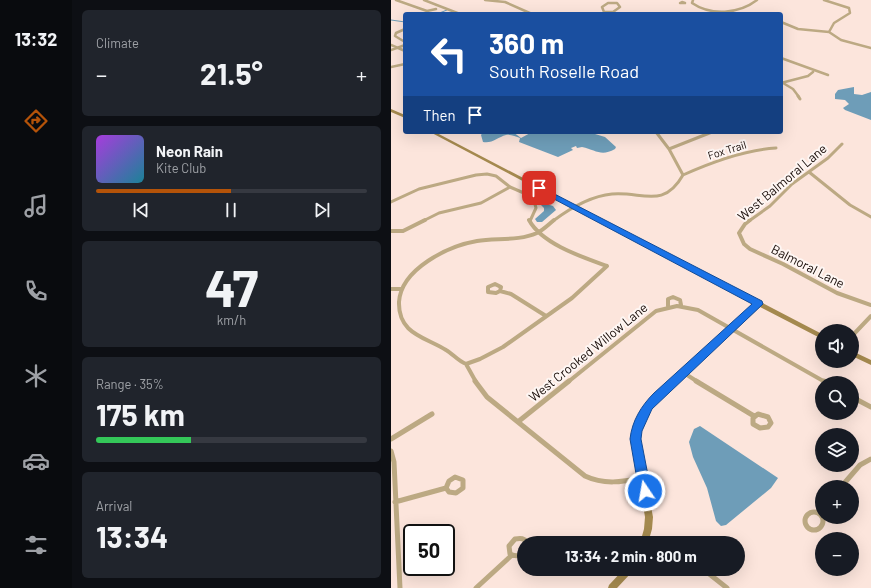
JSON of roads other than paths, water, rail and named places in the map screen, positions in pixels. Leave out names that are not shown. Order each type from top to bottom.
[{"type":"main road","points":[[391,110],[403,116]]},
{"type":"main road","points":[[436,134],[815,333]]},
{"type":"main road","points":[[646,536],[649,517],[636,447],[636,431],[639,422],[648,406],[759,304]]},
{"type":"main road","points":[[859,357],[871,363]]},
{"type":"main road","points":[[612,588],[623,576]]},
{"type":"street","points":[[396,0],[427,12],[436,9]]},
{"type":"street","points":[[424,0],[455,12]]},
{"type":"street","points":[[485,0],[509,4],[527,12]]},
{"type":"street","points":[[729,12],[747,7],[757,0]]},
{"type":"street","points":[[824,0],[843,5],[849,8],[850,13],[833,23],[829,27],[829,32]]},
{"type":"street","points":[[606,12],[602,10],[604,5],[613,3],[619,5],[619,9],[612,12]]},
{"type":"street","points":[[685,3],[692,3],[696,7],[718,12]]},
{"type":"street","points":[[783,23],[797,30],[829,32],[841,40],[871,48]]},
{"type":"street","points":[[391,34],[395,34],[403,30]]},
{"type":"street","points":[[395,34],[396,38],[403,41]]},
{"type":"street","points":[[391,45],[403,50]]},
{"type":"street","points":[[391,50],[403,46]]},
{"type":"street","points":[[783,59],[799,64],[813,72],[828,75]]},
{"type":"street","points":[[391,67],[403,65]]},
{"type":"street","points":[[783,83],[808,76],[813,72]]},
{"type":"street","points":[[783,84],[793,89],[800,99]]},
{"type":"street","points":[[391,202],[419,189],[482,174],[496,176],[511,187],[526,193],[535,201],[536,208],[529,220],[538,232],[568,250],[607,266],[572,298],[503,347],[480,359],[466,364],[459,362],[447,351],[427,342],[409,331],[401,318],[399,303],[401,289],[412,274],[423,264],[458,246],[475,241],[525,236],[538,232],[558,217],[594,199],[611,194],[648,197],[660,196],[671,191],[678,184],[683,175],[669,149],[658,134]]},
{"type":"street","points":[[669,149],[702,138],[709,134]]},
{"type":"street","name":"West Balmoral Lane","points":[[740,238],[739,233],[745,224],[774,203],[792,184],[828,158],[842,144]]},
{"type":"street","name":"Fox Trail","points":[[683,175],[709,164],[768,148],[776,148]]},
{"type":"street","points":[[809,172],[850,205],[871,217]]},
{"type":"street","points":[[391,231],[403,231],[439,213],[481,203],[511,187]]},
{"type":"street","name":"Balmoral Lane","points":[[740,238],[750,249],[783,264],[837,293],[871,305]]},
{"type":"street","points":[[391,289],[401,289]]},
{"type":"street","points":[[500,290],[511,294],[546,316]]},
{"type":"street","name":"West Crooked Willow Lane","points":[[519,421],[656,310],[671,306],[668,299],[671,297],[678,298],[681,305]]},
{"type":"street","points":[[671,306],[681,305],[698,310],[816,376]]},
{"type":"street","points":[[859,329],[871,316]]},
{"type":"street","points":[[466,364],[471,375],[487,397],[592,480],[611,483],[642,478]]},
{"type":"street","points":[[684,373],[754,416]]},
{"type":"street","points":[[859,401],[871,407]]},
{"type":"street","points":[[391,439],[432,414]]},
{"type":"street","points":[[391,451],[394,462],[399,588]]},
{"type":"street","points":[[847,480],[860,465],[871,459]]},
{"type":"street","points":[[395,502],[446,488]]},
{"type":"street","points":[[517,540],[513,540],[508,549],[512,555],[517,557]]},
{"type":"street","points":[[476,588],[512,555]]},
{"type":"street","points":[[712,576],[727,588]]},
{"type":"water","points":[[854,87],[854,94],[862,95],[871,92],[871,120],[845,110],[843,108],[849,104],[845,100],[835,99],[835,94],[838,90]]},
{"type":"water","points":[[516,134],[521,138],[528,134],[595,134],[605,137],[616,147],[615,149],[602,153],[582,147],[577,148],[576,146],[571,148],[573,150],[558,157],[519,142],[520,138],[512,135],[506,135],[492,141],[483,142],[481,135]]},
{"type":"water","points":[[543,203],[553,206],[556,210],[542,222],[537,222],[535,219],[544,211],[544,208],[541,205]]},
{"type":"water","points":[[700,426],[778,478],[771,488],[726,525],[721,526],[716,521],[707,488],[693,457],[689,442],[694,429]]},
{"type":"waterway","points":[[442,12],[447,10]]},
{"type":"waterway","points":[[391,20],[403,22]]}]
